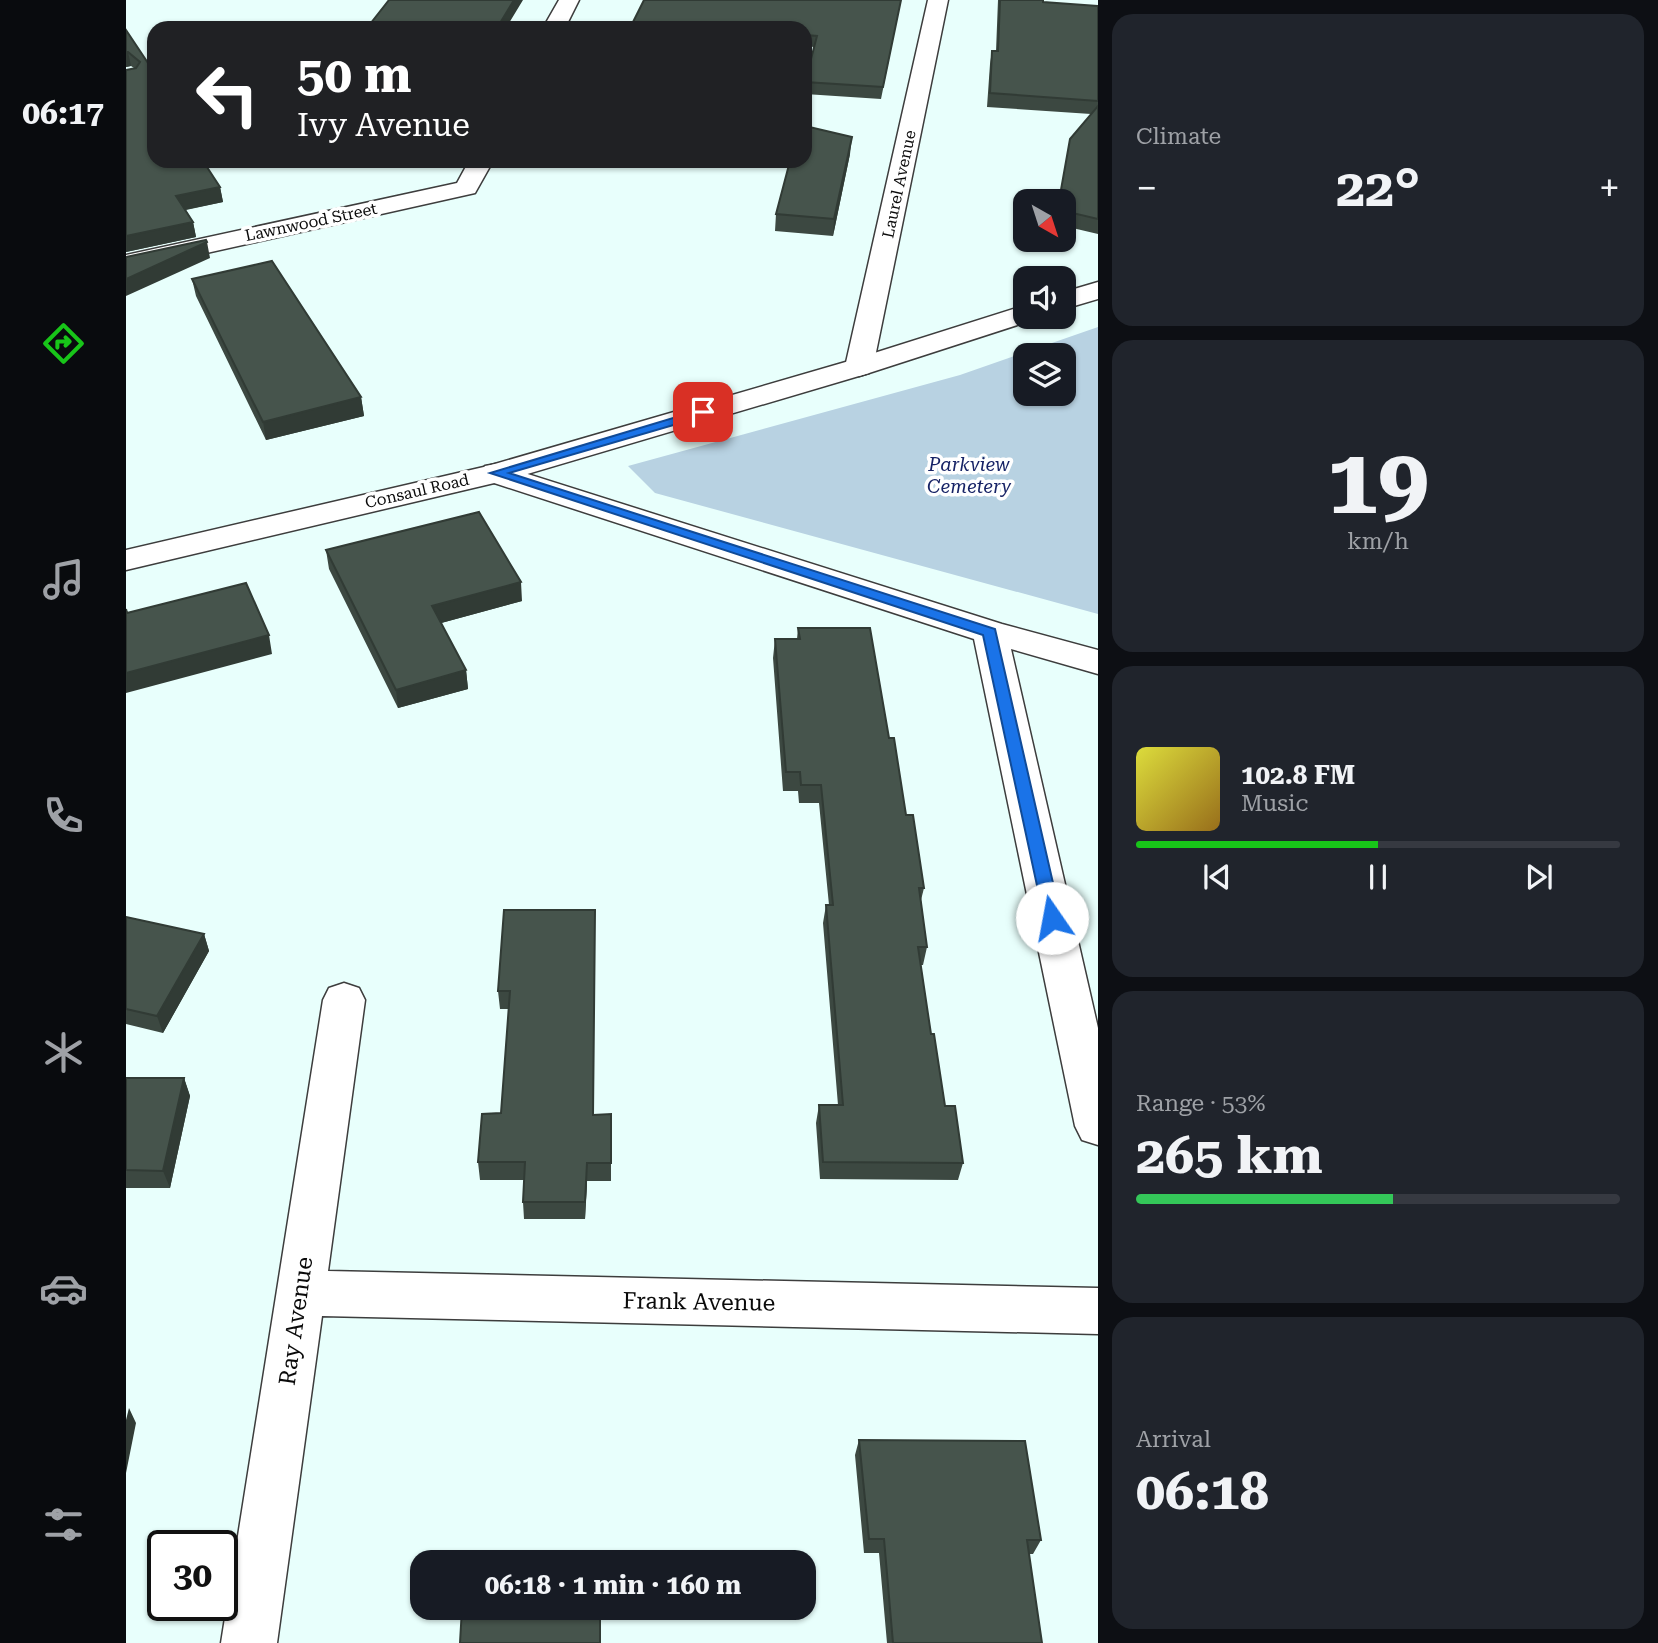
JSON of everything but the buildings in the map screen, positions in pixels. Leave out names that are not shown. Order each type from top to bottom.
[{"type":"street","points":[[558,21],[569,0]]},
{"type":"street","name":"Laurel Avenue","points":[[859,367],[938,0]]},
{"type":"street","name":"Lawnwood Street","points":[[126,263],[466,188],[477,168]]},
{"type":"street","points":[[1076,297],[1098,290]]},
{"type":"street","name":"Consaul Road","points":[[126,560],[496,473],[859,367],[1013,317]]},
{"type":"street","points":[[496,473],[990,632],[1098,662]]},
{"type":"street","points":[[990,632],[1098,1126]]},
{"type":"street","name":"Ray Avenue","points":[[249,1643],[344,1000]]},
{"type":"street","name":"Frank Avenue","points":[[300,1293],[1098,1311]]},
{"type":"green space","name":"Parkview Cemetery","points":[[1098,327],[1098,614],[655,493],[628,466],[960,375],[1013,357],[1013,406],[1076,406],[1076,343],[1052,343]]},
{"type":"route","points":[[703,412],[496,473],[990,632],[1052,918]]}]
